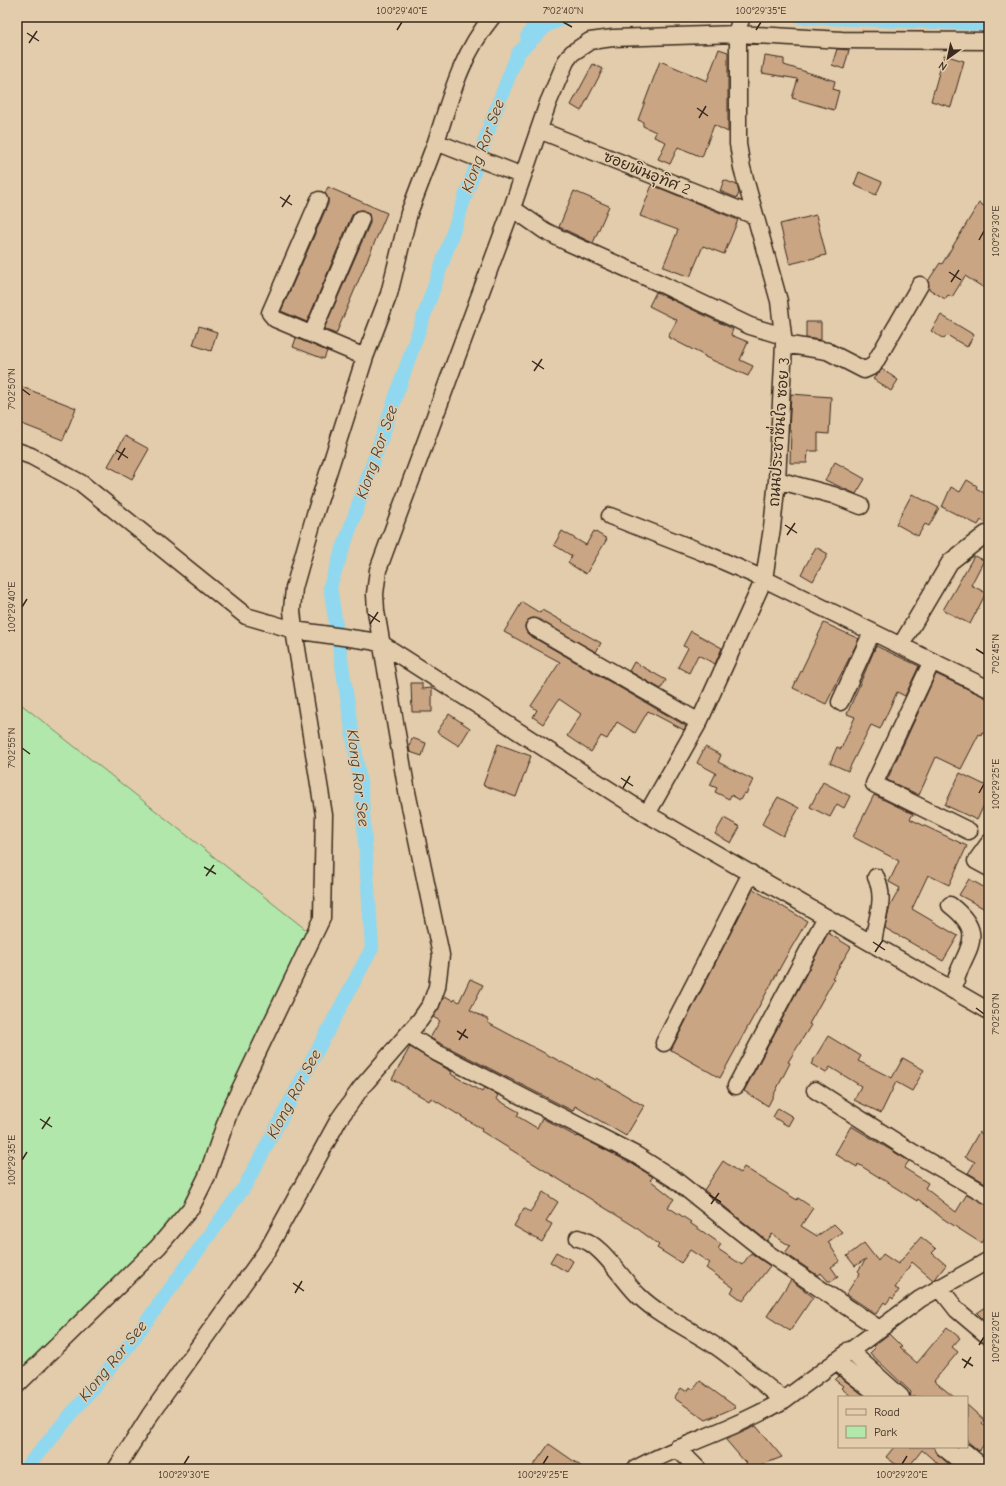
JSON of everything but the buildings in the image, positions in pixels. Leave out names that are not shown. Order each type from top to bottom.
[{"type":"street","points":[[17,1385],[158,1247],[191,1208],[207,1176],[230,1110],[322,918],[324,815],[299,630],[292,610],[294,588],[315,514],[365,357],[389,294],[409,213],[436,142],[458,73],[481,31],[492,17]]},
{"type":"street","points":[[116,1469],[150,1414],[268,1249],[339,1119],[361,1088],[408,1035],[426,1012],[435,995],[441,971],[441,955],[377,642],[375,594],[378,570],[566,60],[572,53],[590,41],[740,26],[842,40],[989,41]]},
{"type":"street","name":"ถนนประชาชื่นใจ ซอย 3","points":[[647,814],[699,722],[764,579],[777,480],[784,340],[779,301],[755,216],[738,144],[740,26]]},
{"type":"street","name":"ซอยพินอุทิศ 2","points":[[539,130],[755,216]]},
{"type":"street","points":[[436,142],[523,176]]},
{"type":"street","points":[[319,200],[270,311],[271,316],[365,357]]},
{"type":"street","points":[[512,208],[545,231],[567,242],[750,326],[784,340],[827,351],[864,370],[873,366],[920,285]]},
{"type":"street","points":[[312,334],[361,219]]},
{"type":"street","points":[[17,451],[31,456],[81,483],[246,616],[299,630],[377,642],[647,814],[989,1011]]},
{"type":"street","points":[[777,480],[832,495],[861,506]]},
{"type":"street","points":[[610,516],[702,552],[764,579],[989,689]]},
{"type":"street","points":[[901,645],[950,562],[986,534]]},
{"type":"street","points":[[534,627],[699,722]]},
{"type":"street","points":[[840,702],[872,632]]},
{"type":"street","points":[[932,661],[874,784],[969,831]]},
{"type":"street","points":[[989,842],[976,861],[989,868]]},
{"type":"street","points":[[664,1043],[751,873]]},
{"type":"street","points":[[873,944],[876,920],[882,902],[881,890],[876,877]]},
{"type":"street","points":[[950,905],[966,920],[970,927],[972,937],[971,946],[956,977],[954,991]]},
{"type":"street","points":[[736,1086],[826,917]]},
{"type":"street","points":[[408,1035],[437,1053],[636,1156],[674,1179],[766,1252],[878,1328]]},
{"type":"street","points":[[815,1090],[912,1152],[989,1196]]},
{"type":"street","points":[[578,1238],[585,1240],[593,1246],[630,1287],[660,1314],[717,1347],[784,1400]]},
{"type":"street","points":[[635,1469],[677,1448],[755,1416],[784,1400],[878,1328],[939,1287],[989,1260]]},
{"type":"street","points":[[939,1287],[957,1310],[989,1337]]},
{"type":"street","points":[[849,1350],[900,1396]]},
{"type":"street","points":[[835,1361],[880,1396]]},
{"type":"street","points":[[677,1448],[698,1469]]},
{"type":"street","points":[[944,1448],[970,1469]]},
{"type":"street","points":[[960,1448],[985,1469]]},
{"type":"green space","points":[[17,701],[314,936],[175,1229],[17,1392]]},
{"type":"waterway","points":[[527,37],[539,17]]},
{"type":"waterway","name":"Klong Ror See","points":[[25,1469],[130,1344],[245,1186],[372,948],[362,796],[330,586],[493,117],[518,53],[547,25],[567,17]]},
{"type":"waterway","points":[[800,17],[989,24]]}]
